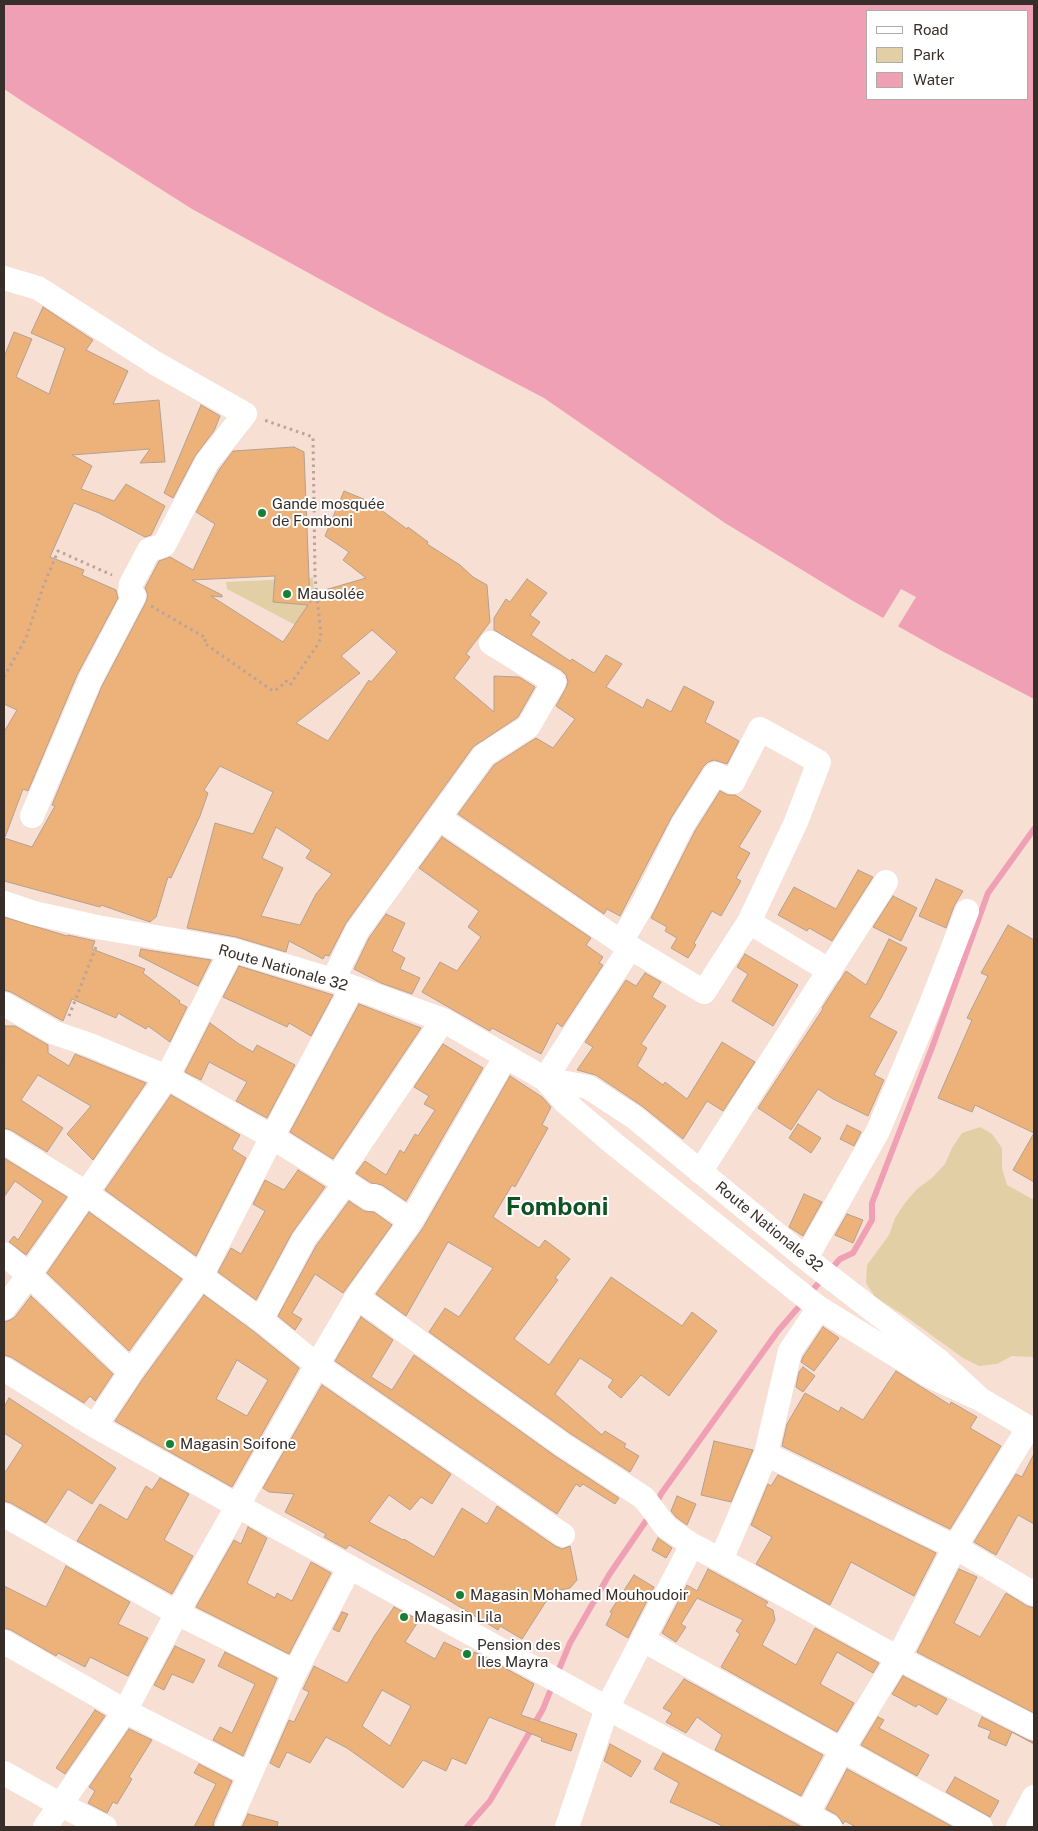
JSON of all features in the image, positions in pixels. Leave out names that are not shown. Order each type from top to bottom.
[{"type":"street","points":[[4,278],[38,288],[155,362],[245,414],[207,462],[164,545],[148,550],[32,816]]},
{"type":"street","points":[[95,1426],[131,1372],[202,1276],[272,1137],[342,984],[357,931],[484,755],[528,726],[554,682],[491,643]]},
{"type":"street","points":[[439,818],[625,945],[704,992],[749,922],[796,822],[819,762],[760,728],[733,782],[715,774],[683,824],[625,945],[545,1078]]},
{"type":"street","points":[[700,1172],[886,882]]},
{"type":"street","name":"Route Nationale 32","points":[[4,903],[34,913],[104,928],[232,950],[342,984],[443,1020],[545,1078],[588,1087],[634,1118],[809,1261],[939,1361],[980,1399]]},
{"type":"street","points":[[809,1261],[878,1131],[932,1004],[967,911]]},
{"type":"street","points":[[749,922],[830,971]]},
{"type":"street","points":[[4,1308],[167,1076],[232,950]]},
{"type":"street","points":[[4,1004],[62,1035],[167,1076],[272,1137],[372,1199],[374,1196],[411,1221]]},
{"type":"street","points":[[261,1320],[304,1239],[443,1020]]},
{"type":"street","points":[[46,1827],[125,1711],[177,1613],[317,1365],[357,1297],[411,1221],[506,1056]]},
{"type":"street","name":"Route Nationale 32","points":[[545,1078],[565,1102],[613,1143],[816,1306],[928,1375],[980,1399],[1032,1429]]},
{"type":"street","points":[[4,1142],[86,1193],[202,1276],[317,1365],[563,1535]]},
{"type":"street","points":[[4,1254],[29,1275],[131,1372]]},
{"type":"street","points":[[357,1297],[563,1444],[644,1498],[666,1527],[692,1545],[898,1658],[1034,1728]]},
{"type":"street","points":[[721,1560],[766,1454],[790,1351],[816,1306]]},
{"type":"street","points":[[4,1369],[95,1426],[238,1506],[830,1827]]},
{"type":"street","points":[[807,1814],[842,1750],[898,1658],[955,1547],[1032,1429]]},
{"type":"street","points":[[766,1454],[955,1547],[1034,1594]]},
{"type":"street","points":[[4,1515],[177,1613],[295,1672]]},
{"type":"street","points":[[567,1827],[608,1708],[692,1545]]},
{"type":"street","points":[[227,1827],[295,1672],[350,1567]]},
{"type":"street","points":[[643,1640],[981,1827]]},
{"type":"street","points":[[4,1642],[125,1711],[249,1774]]},
{"type":"street","points":[[4,1773],[105,1827]]},
{"type":"street","points":[[1018,1827],[1034,1797]]},
{"type":"path","points":[[4,677],[26,638],[43,587],[58,551],[132,590],[206,638],[204,643],[273,691],[286,681],[290,685],[322,637],[315,576],[313,437],[245,414]]},
{"type":"path","points":[[62,1035],[104,928]]},
{"type":"green space","points":[[313,578],[318,637],[227,589],[226,582]]},
{"type":"green space","points":[[980,1127],[992,1134],[1002,1148],[1002,1168],[1007,1185],[1034,1200],[1034,1357],[1012,1356],[997,1364],[979,1366],[963,1358],[875,1297],[866,1283],[867,1265],[889,1235],[895,1218],[905,1203],[917,1189],[932,1178],[945,1164],[952,1148],[962,1133]]},
{"type":"water","points":[[4,4],[1034,4],[1034,699],[942,651],[853,601],[725,523],[544,398],[387,316],[192,209],[4,89]]},
{"type":"pier","points":[[901,589],[916,597],[897,628],[882,620]]},
{"type":"building","points":[[43,307],[93,340],[86,350],[128,371],[113,404],[159,400],[165,462],[140,463],[150,449],[72,455],[92,466],[81,489],[114,501],[126,484],[165,506],[151,535],[145,537],[99,513],[74,503],[50,557],[84,570],[82,575],[116,590],[118,598],[77,675],[28,791],[23,789],[4,837],[4,732],[17,710],[4,704],[4,357],[14,332],[32,339],[16,377],[49,394],[65,348],[31,333]]},
{"type":"building","points":[[201,405],[220,416],[214,431],[195,456],[173,498],[164,493]]},
{"type":"building","points":[[294,447],[304,452],[310,603],[318,592],[366,578],[343,560],[349,552],[325,536],[344,491],[383,507],[381,510],[407,529],[408,527],[428,542],[427,544],[487,585],[490,622],[466,654],[470,657],[454,678],[494,712],[494,676],[519,677],[535,687],[518,717],[473,747],[346,923],[329,956],[325,955],[323,959],[289,941],[286,952],[236,937],[187,928],[215,823],[253,834],[273,792],[220,766],[204,790],[208,793],[200,816],[171,878],[168,877],[156,917],[150,922],[101,905],[100,907],[4,881],[4,838],[32,847],[55,806],[52,805],[102,686],[146,602],[148,595],[145,588],[159,561],[170,557],[193,570],[215,524],[196,512],[219,470],[233,451]],"holes":[[[275,576],[273,602],[308,605],[283,642],[211,596],[222,597],[222,595],[192,580]],[[372,630],[397,652],[371,682],[369,680],[328,741],[296,723],[360,673],[341,656]],[[276,827],[311,850],[306,858],[332,874],[316,894],[300,925],[261,916],[283,868],[262,858]]]},
{"type":"building","points":[[527,579],[547,593],[530,615],[540,622],[531,635],[570,661],[572,659],[594,673],[606,655],[622,664],[606,687],[643,708],[647,699],[671,712],[684,686],[714,702],[705,722],[739,741],[727,764],[714,760],[708,762],[703,767],[671,818],[620,916],[607,909],[604,914],[458,814],[494,765],[536,738],[553,748],[575,719],[556,706],[568,682],[566,675],[561,670],[494,630],[494,618],[506,599],[510,602]]},
{"type":"building","points":[[720,791],[728,795],[735,795],[761,811],[739,847],[750,853],[736,878],[741,881],[721,916],[712,911],[688,958],[671,948],[677,938],[665,931],[667,927],[651,918],[695,831]]},
{"type":"building","points":[[442,837],[591,938],[586,945],[603,957],[599,963],[603,965],[562,1027],[557,1023],[541,1054],[492,1028],[490,1031],[422,992],[440,962],[457,971],[481,937],[468,927],[479,911],[419,868]]},
{"type":"building","points":[[858,870],[873,877],[832,941],[809,928],[807,931],[778,915],[794,887],[836,909]]},
{"type":"building","points":[[936,879],[963,891],[954,906],[946,928],[919,916]]},
{"type":"building","points":[[893,896],[917,908],[901,941],[873,927]]},
{"type":"building","points":[[386,914],[405,923],[392,951],[405,958],[400,969],[420,978],[412,994],[381,983],[354,969],[369,938]]},
{"type":"building","points":[[4,917],[67,936],[95,941],[92,949],[145,969],[143,973],[180,1001],[179,1003],[187,1007],[170,1042],[148,1026],[146,1029],[118,1013],[116,1018],[72,999],[63,1021],[4,990]]},
{"type":"building","points":[[1008,925],[1034,940],[1034,1133],[975,1105],[972,1112],[938,1098],[972,1020],[967,1018],[988,976],[981,973]]},
{"type":"building","points":[[889,939],[907,948],[869,1017],[897,1032],[874,1075],[884,1080],[868,1116],[833,1099],[818,1089],[791,1130],[758,1108],[846,971],[866,985]]},
{"type":"building","points":[[141,949],[211,960],[198,986],[139,956]]},
{"type":"building","points":[[745,954],[798,985],[773,1026],[732,1001],[748,974],[737,967]]},
{"type":"building","points":[[239,966],[333,995],[311,1036],[289,1023],[287,1027],[223,997]]},
{"type":"building","points":[[645,973],[661,982],[652,997],[666,1006],[641,1044],[647,1048],[637,1066],[663,1085],[665,1082],[687,1099],[722,1042],[755,1062],[723,1111],[707,1101],[683,1139],[642,1106],[596,1075],[577,1070],[593,1047],[585,1042],[626,980],[636,986]]},
{"type":"building","points":[[359,1004],[421,1028],[333,1159],[290,1132]]},
{"type":"building","points":[[210,1023],[253,1052],[257,1045],[295,1065],[267,1118],[236,1101],[247,1082],[209,1062],[201,1080],[185,1072]]},
{"type":"building","points":[[5,1026],[15,1026],[48,1045],[48,1053],[69,1066],[75,1054],[146,1083],[93,1160],[67,1134],[91,1106],[38,1075],[21,1100],[63,1128],[47,1152],[11,1130],[4,1128]]},
{"type":"building","points":[[443,1044],[483,1068],[406,1201],[382,1185],[371,1183],[356,1173],[365,1161],[386,1175],[400,1150],[404,1153],[415,1134],[418,1136],[435,1110],[424,1104],[429,1096],[414,1087]]},
{"type":"building","points":[[510,1076],[542,1097],[551,1107],[542,1125],[548,1128],[515,1187],[512,1185],[493,1217],[539,1248],[545,1240],[570,1259],[555,1278],[558,1280],[514,1339],[549,1365],[611,1277],[682,1326],[692,1312],[717,1331],[669,1396],[641,1375],[621,1398],[608,1387],[613,1380],[580,1358],[555,1394],[602,1435],[605,1431],[626,1444],[624,1447],[639,1456],[630,1472],[571,1434],[429,1332],[445,1308],[459,1317],[493,1268],[448,1242],[406,1316],[376,1294],[423,1228]]},
{"type":"building","points":[[171,1095],[240,1135],[232,1149],[246,1158],[196,1256],[105,1190]]},
{"type":"building","points":[[798,1124],[821,1138],[811,1153],[789,1138]]},
{"type":"building","points":[[847,1125],[861,1132],[854,1146],[840,1139]]},
{"type":"building","points":[[1034,1133],[1034,1182],[1013,1170]]},
{"type":"building","points":[[4,1158],[67,1197],[26,1255],[9,1242],[14,1236],[18,1240],[43,1201],[15,1181],[4,1197]]},
{"type":"building","points":[[298,1170],[325,1187],[292,1233],[256,1300],[218,1272],[231,1248],[241,1254],[265,1211],[253,1204],[265,1180],[284,1190]]},
{"type":"building","points":[[804,1194],[822,1202],[803,1236],[789,1227]]},
{"type":"building","points":[[349,1201],[364,1211],[374,1212],[392,1225],[343,1293],[315,1274],[292,1313],[302,1319],[295,1330],[278,1316],[316,1246]]},
{"type":"building","points":[[89,1212],[182,1279],[129,1351],[47,1273]]},
{"type":"building","points":[[847,1214],[863,1220],[853,1243],[835,1235]]},
{"type":"building","points":[[204,1295],[299,1368],[232,1487],[115,1421],[142,1380]],"holes":[[[237,1360],[268,1380],[247,1416],[216,1399]]]},
{"type":"building","points":[[31,1296],[113,1374],[95,1401],[90,1396],[84,1403],[11,1357],[4,1355],[4,1322],[15,1317]]},
{"type":"building","points":[[361,1317],[393,1340],[371,1377],[392,1390],[414,1355],[555,1456],[619,1498],[615,1504],[583,1484],[580,1487],[576,1484],[557,1514],[335,1361]]},
{"type":"building","points":[[823,1327],[839,1338],[814,1371],[801,1362]]},
{"type":"building","points":[[803,1367],[815,1376],[803,1392],[796,1387],[799,1372]]},
{"type":"building","points":[[896,1371],[950,1405],[951,1402],[977,1417],[970,1428],[1001,1446],[950,1529],[782,1446],[787,1424],[805,1393],[839,1412],[841,1407],[863,1420]]},
{"type":"building","points":[[322,1385],[451,1474],[432,1504],[421,1497],[410,1510],[389,1495],[369,1522],[404,1539],[434,1557],[462,1508],[487,1524],[497,1506],[555,1546],[562,1549],[570,1546],[577,1580],[570,1588],[552,1592],[522,1639],[500,1626],[498,1630],[445,1598],[349,1545],[346,1549],[324,1537],[326,1534],[285,1512],[294,1494],[269,1492],[263,1488]]},
{"type":"building","points":[[9,1398],[116,1468],[92,1504],[68,1489],[46,1523],[4,1501],[4,1474],[23,1445],[4,1433],[4,1407]]},
{"type":"building","points":[[714,1441],[753,1450],[731,1502],[701,1495]]},
{"type":"building","points":[[1034,1454],[1034,1524],[1018,1515],[996,1555],[974,1542],[1016,1474],[1022,1477]]},
{"type":"building","points":[[778,1475],[936,1553],[914,1596],[851,1562],[830,1605],[756,1564],[772,1537],[751,1525],[768,1484],[771,1486]]},
{"type":"building","points":[[160,1478],[189,1494],[164,1540],[193,1556],[172,1594],[77,1541],[100,1504],[127,1520],[146,1486],[152,1490]]},
{"type":"building","points":[[677,1496],[696,1504],[687,1525],[671,1511]]},
{"type":"building","points":[[248,1527],[267,1538],[247,1583],[275,1598],[277,1593],[292,1601],[311,1562],[331,1573],[289,1654],[196,1607],[234,1540],[241,1544]]},
{"type":"building","points":[[658,1538],[672,1548],[666,1558],[652,1550]]},
{"type":"building","points":[[66,1566],[130,1602],[118,1624],[148,1638],[128,1676],[90,1657],[85,1667],[58,1653],[56,1656],[11,1630],[4,1628],[4,1586],[46,1607]]},
{"type":"building","points":[[708,1569],[768,1602],[765,1606],[773,1610],[775,1620],[762,1645],[796,1665],[815,1628],[879,1663],[873,1673],[837,1652],[820,1684],[854,1703],[837,1732],[721,1667],[740,1634],[736,1631],[743,1620],[697,1598],[681,1624],[686,1627],[676,1642],[662,1633],[687,1585],[697,1591]]},
{"type":"building","points":[[959,1569],[977,1577],[954,1623],[980,1637],[1006,1593],[1027,1606],[1034,1608],[1034,1713],[917,1652]]},
{"type":"building","points":[[634,1575],[654,1587],[628,1638],[606,1625],[612,1613],[610,1612]]},
{"type":"building","points":[[394,1607],[419,1620],[405,1642],[435,1659],[444,1642],[473,1656],[474,1652],[483,1656],[534,1684],[521,1715],[577,1734],[571,1751],[541,1741],[542,1738],[489,1717],[466,1764],[452,1758],[446,1771],[423,1760],[403,1788],[347,1748],[326,1737],[310,1763],[287,1752],[279,1768],[270,1763],[289,1720],[294,1722],[309,1692],[303,1689],[314,1666],[347,1683]],"holes":[[[382,1690],[411,1706],[390,1746],[362,1726]]]},
{"type":"building","points":[[342,1612],[348,1614],[339,1632],[333,1629]]},
{"type":"building","points":[[175,1646],[205,1660],[193,1683],[172,1674],[164,1690],[154,1685]]},
{"type":"building","points":[[225,1652],[277,1678],[243,1756],[213,1740],[220,1727],[232,1733],[255,1684],[218,1666]]},
{"type":"building","points":[[903,1676],[947,1699],[937,1715],[918,1704],[916,1707],[892,1694]]},
{"type":"building","points":[[684,1679],[823,1755],[801,1796],[715,1750],[722,1735],[697,1717],[686,1733],[666,1722],[672,1713],[663,1708]]},
{"type":"building","points":[[95,1710],[105,1716],[65,1774],[56,1768]]},
{"type":"building","points":[[878,1717],[884,1720],[879,1728],[929,1755],[917,1776],[861,1745]]},
{"type":"building","points":[[982,1717],[1012,1732],[1006,1746],[988,1738],[991,1731],[978,1726]]},
{"type":"building","points":[[129,1729],[152,1740],[129,1777],[132,1779],[117,1804],[113,1802],[107,1813],[88,1803],[95,1791],[89,1787]]},
{"type":"building","points":[[610,1744],[641,1761],[631,1777],[604,1761]]},
{"type":"building","points":[[663,1753],[800,1826],[725,1827],[670,1802],[679,1783],[654,1769]]},
{"type":"building","points":[[199,1764],[232,1781],[213,1827],[194,1827],[216,1784],[194,1773]]},
{"type":"building","points":[[847,1769],[953,1827],[856,1827],[845,1821],[843,1824],[837,1815],[826,1809]]},
{"type":"building","points":[[955,1777],[999,1801],[990,1817],[946,1792]]},
{"type":"building","points":[[248,1814],[278,1822],[277,1827],[242,1827]]},
{"type":"waterway","points":[[809,1294],[840,1259],[853,1253],[872,1220],[872,1203],[933,1045],[988,893],[1034,829]]},
{"type":"waterway","points":[[656,1504],[661,1494],[778,1331],[803,1302]]},
{"type":"waterway","points":[[557,1674],[570,1643],[609,1575],[650,1515]]},
{"type":"waterway","points":[[467,1827],[490,1801],[543,1709],[553,1684]]},
{"type":"place","name":"Gande mosquée de Fomboni","points":[[262,513]]},
{"type":"place","name":"Mausolée","points":[[287,594]]},
{"type":"place","name":"Magasin Soifone","points":[[170,1444]]},
{"type":"place","name":"Magasin Mohamed Mouhoudoir","points":[[460,1595]]},
{"type":"place","name":"Magasin Lila","points":[[404,1617]]},
{"type":"place","name":"Pension des Iles Mayra","points":[[467,1654]]},
{"type":"district","name":"Fomboni","points":[[557,1207]]}]
